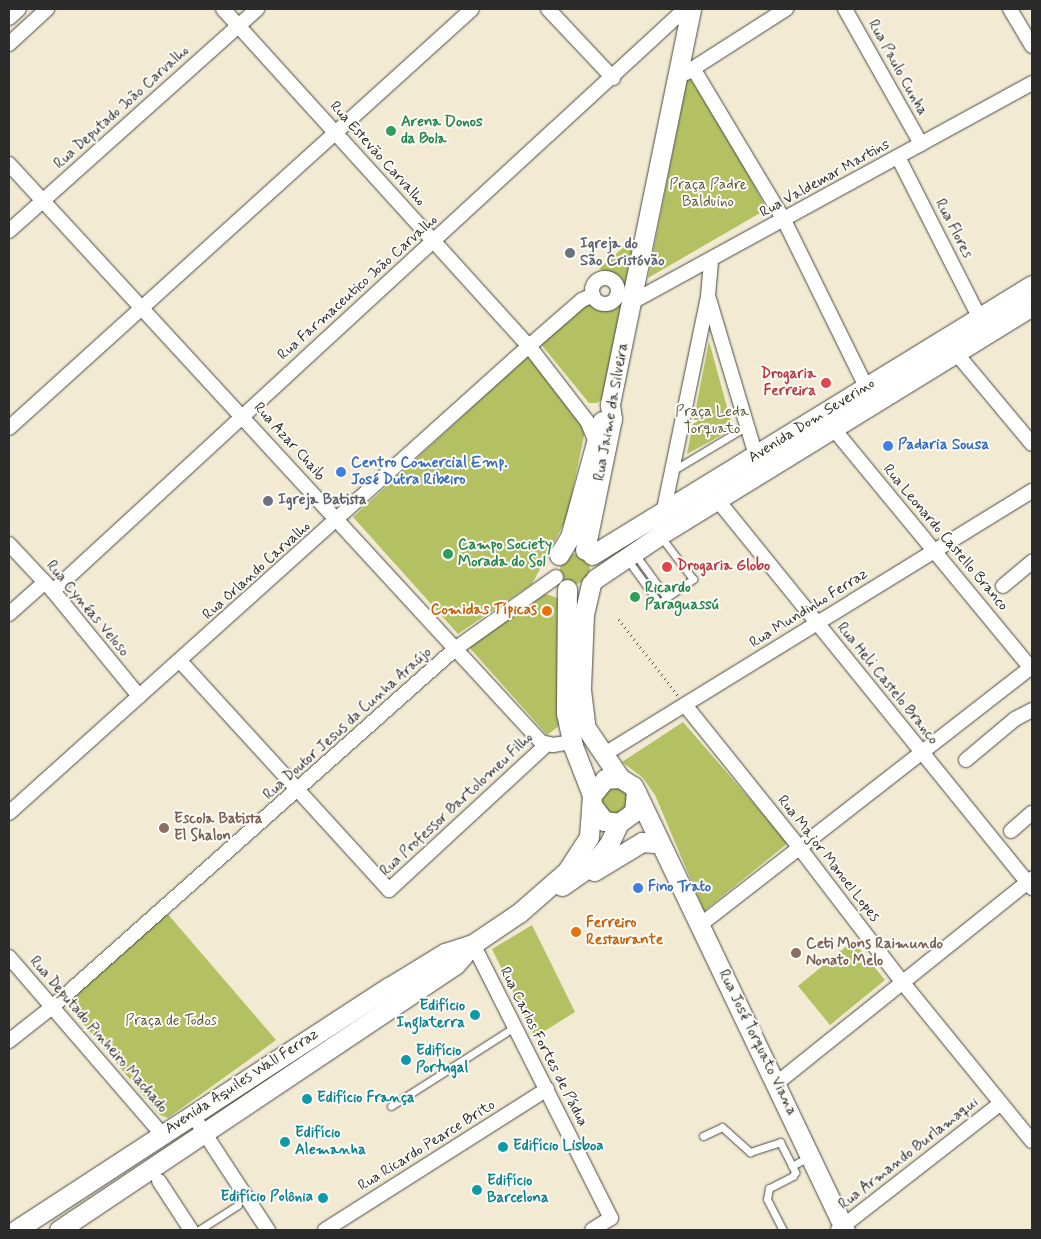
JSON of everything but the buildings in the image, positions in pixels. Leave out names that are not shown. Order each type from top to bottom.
[{"type":"main road","name":"Rua Jaime da Silveira","points":[[589,552],[612,419],[610,404],[686,73],[691,9]]},
{"type":"main road","name":"Avenida Dom Severino","points":[[589,552],[663,514],[712,493],[832,428],[950,345],[979,317],[1032,285]]},
{"type":"main road","name":"Avenida Dom Severino","points":[[593,581],[660,534],[756,456],[866,387],[1032,306]]},
{"type":"main road","points":[[559,555],[572,548],[589,552],[597,566],[584,614],[581,690],[586,728],[620,778],[633,786],[636,792],[637,806],[622,822],[604,821],[592,800],[573,746],[565,696],[562,583],[555,564],[559,555],[570,537],[595,440],[610,404]]},
{"type":"main road","points":[[562,583],[580,590],[593,581]]},
{"type":"main road","points":[[592,800],[604,779],[620,778]]},
{"type":"main road","name":"Rua José Torquato Viana","points":[[636,792],[666,858],[777,1083],[801,1161],[842,1229]]},
{"type":"main road","name":"Avenida Aquiles Wall Ferraz","points":[[59,1230],[455,965],[473,944],[519,912],[567,871],[584,850],[592,827],[592,800]]},
{"type":"main road","name":"Avenida Aquiles Wall Ferraz","points":[[519,912],[532,908],[591,866],[609,844],[622,822]]},
{"type":"main road","name":"Rua José Torquato Viana","points":[[622,822],[654,843],[666,858]]},
{"type":"main road","points":[[559,889],[636,845],[648,840],[654,843]]},
{"type":"main road","name":"Avenida Aquiles Wall Ferraz","points":[[16,1230],[192,1114],[445,953],[473,944]]},
{"type":"street","points":[[9,18],[18,9]]},
{"type":"street","points":[[9,44],[47,9]]},
{"type":"street","name":"Rua Estevão Carvalho","points":[[223,9],[529,346],[577,408],[595,440]]},
{"type":"street","name":"Rua Deputado João Carvalho","points":[[9,231],[256,9]]},
{"type":"street","points":[[9,428],[141,306],[472,9]]},
{"type":"street","points":[[548,9],[612,78]]},
{"type":"street","name":"Rua Farmaceutico João Carvalho","points":[[9,614],[49,587],[243,415],[685,9]]},
{"type":"street","points":[[786,9],[686,73],[784,220],[866,387]]},
{"type":"street","name":"Rua Paulo Cunha","points":[[845,9],[921,144]]},
{"type":"street","points":[[1010,9],[1032,46]]},
{"type":"street","name":"Rua Valdemar Martins","points":[[632,302],[1032,85]]},
{"type":"street","name":"Rua Flores","points":[[898,157],[979,317]]},
{"type":"street","name":"Rua Azar Chaib","points":[[9,164],[243,415],[455,649],[546,745]]},
{"type":"street","points":[[663,514],[708,296],[712,259]]},
{"type":"street","name":"Rua Orlando Carvalho","points":[[9,813],[139,696],[180,662],[529,346],[582,300],[593,295]]},
{"type":"street","points":[[708,296],[756,456]]},
{"type":"street","points":[[950,345],[1032,444]]},
{"type":"street","points":[[577,408],[589,415],[599,413],[610,404]]},
{"type":"street","name":"Rua Leonardo Castello Branco","points":[[832,428],[1031,669]]},
{"type":"street","name":"Rua Mundinho Ferraz","points":[[603,755],[1032,490]]},
{"type":"street","name":"Rua Heli Castelo Branco","points":[[712,493],[922,753],[1031,883]]},
{"type":"street","name":"Rua Cynéas Veloso","points":[[9,544],[49,587],[139,696]]},
{"type":"street","points":[[1003,586],[1032,562]]},
{"type":"street","name":"Rua Doutor Jesus da Cunha Araújo","points":[[9,1041],[52,1007],[299,790],[455,649],[562,583]]},
{"type":"street","points":[[180,662],[299,790]]},
{"type":"street","points":[[700,925],[1031,669]]},
{"type":"street","name":"Rua Major Manoel Lopes","points":[[684,705],[799,847],[903,983],[1032,1141]]},
{"type":"street","points":[[966,760],[1015,719],[1032,710]]},
{"type":"street","points":[[546,745],[564,743],[573,746]]},
{"type":"street","name":"Rua Professor Bartolomeu Filho","points":[[299,790],[389,890],[546,745]]},
{"type":"street","points":[[1011,831],[1032,813]]},
{"type":"street","points":[[777,1083],[1031,883]]},
{"type":"street","name":"Rua Carlos Fortes de Pádua","points":[[473,944],[512,1028],[546,1089],[611,1218],[592,1230]]},
{"type":"street","name":"Rua Deputado Pinheiro Machado","points":[[9,957],[162,1134]]},
{"type":"street","name":"Rua Ricardo Pearce Brito","points":[[325,1230],[546,1089]]},
{"type":"street","name":"Rua Armando Burlamaqui","points":[[842,1229],[1000,1104]]},
{"type":"street","points":[[192,1114],[243,1202],[268,1230]]},
{"type":"street","points":[[158,1181],[191,1230]]},
{"type":"lane","points":[[672,471],[747,426]]},
{"type":"lane","points":[[629,554],[659,603],[667,598],[693,580],[660,534]]},
{"type":"lane","points":[[391,1106],[512,1028]]},
{"type":"lane","points":[[702,1136],[722,1127],[750,1152],[780,1142],[801,1161],[793,1176],[769,1188],[767,1192],[767,1200],[783,1230]]},
{"type":"lane","points":[[200,1230],[243,1202]]},
{"type":"path","points":[[619,619],[684,705]]},
{"type":"green space","name":"Praça Padre Balduino","points":[[688,75],[738,155],[767,209],[648,278]]},
{"type":"green space","points":[[634,238],[606,396],[597,403],[589,403],[540,343],[591,301],[602,307],[617,301],[622,292],[621,281],[613,273],[599,269]]},
{"type":"green space","name":"Praça Leda Torquato","points":[[709,341],[733,429],[687,454]]},
{"type":"green space","points":[[529,355],[585,431],[567,518],[532,584],[458,634],[353,517]]},
{"type":"green space","points":[[575,554],[586,558],[590,569],[586,580],[575,584],[564,580],[560,569],[564,558]]},
{"type":"green space","points":[[546,594],[560,599],[563,723],[547,735],[468,646]]},
{"type":"green space","points":[[683,722],[788,843],[704,911],[655,795],[642,777],[622,762]]},
{"type":"green space","points":[[614,785],[626,790],[628,807],[613,815],[601,808],[600,795]]},
{"type":"green space","name":"Praça de Todos","points":[[166,912],[276,1040],[168,1118],[160,1115],[65,1002]]},
{"type":"green space","points":[[532,925],[575,1012],[535,1037],[492,949]]},
{"type":"green space","points":[[853,941],[885,980],[830,1025],[798,986]]},
{"type":"place","name":"Arena Donos da Bola","points":[[391,131]]},
{"type":"place","name":"Igreja do São Cristóvão","points":[[570,253]]},
{"type":"place","name":"Drogaria Ferreira","points":[[826,383]]},
{"type":"place","name":"Padaria Sousa","points":[[888,446]]},
{"type":"place","name":"Centro Comercial Emp. José Dutra Ribeiro","points":[[341,472]]},
{"type":"place","name":"Igreja Batista","points":[[268,501]]},
{"type":"place","name":"Campo Society Morada do Sol","points":[[448,554]]},
{"type":"place","name":"Drogaria Globo","points":[[667,567]]},
{"type":"place","name":"Ricardo Paraguassú","points":[[635,597]]},
{"type":"place","name":"Comidas Típicas","points":[[547,611]]},
{"type":"place","name":"Escola Batista El Shalon","points":[[164,828]]},
{"type":"place","name":"Fino Trato","points":[[638,888]]},
{"type":"place","name":"Ferreiro Restaurante","points":[[576,932]]},
{"type":"place","name":"Ceti Mons Raimundo Nonato Melo","points":[[796,953]]},
{"type":"place","name":"Edifício Inglaterra","points":[[475,1015]]},
{"type":"place","name":"Edifício Portugal","points":[[406,1060]]},
{"type":"place","name":"Edifício França","points":[[307,1099]]},
{"type":"place","name":"Edifício Alemanha","points":[[285,1142]]},
{"type":"place","name":"Edifício Lisboa","points":[[503,1147]]},
{"type":"place","name":"Edifício Barcelona","points":[[477,1190]]},
{"type":"place","name":"Edifício Polônia","points":[[323,1198]]}]
